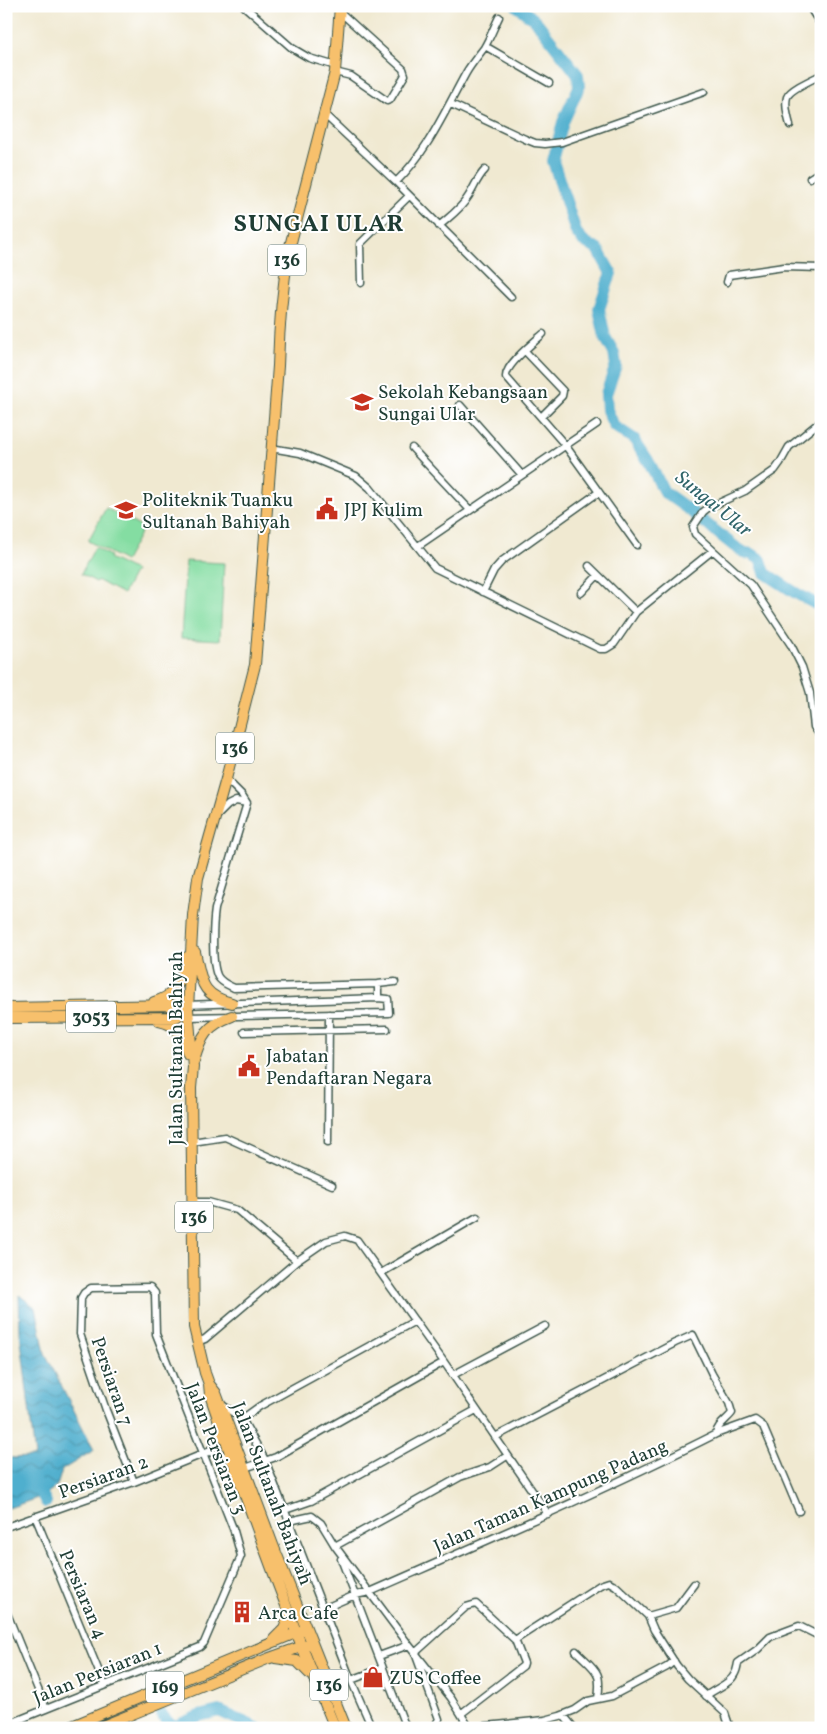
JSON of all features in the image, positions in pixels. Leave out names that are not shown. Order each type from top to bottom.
[{"type":"main road","name":"Jalan Sultanah Bahiyah","points":[[302,1631],[290,1613],[234,1466],[210,1395],[209,1384],[194,1327],[194,1202],[191,1088],[193,1067],[189,1010],[193,915],[198,878],[255,665],[270,448],[278,366],[279,319],[284,274],[336,69],[339,9]]},
{"type":"main road","points":[[192,942],[203,984],[207,991],[218,1000],[232,1003]]},
{"type":"main road","points":[[130,1012],[160,1000],[175,991],[192,942]]},
{"type":"main road","name":"3053","points":[[6,1018],[113,1017],[130,1012],[176,1005],[189,1010]]},
{"type":"main road","points":[[6,1014],[25,1007],[46,1012],[89,1012],[113,1017]]},
{"type":"main road","name":"3053","points":[[6,1008],[25,1007],[130,1012],[176,1017],[189,1010]]},
{"type":"main road","points":[[130,1012],[175,1027],[180,1034],[193,1067]]},
{"type":"main road","points":[[193,1067],[204,1034],[218,1021],[232,1016]]},
{"type":"main road","name":"Jalan Sultanah Bahiyah","points":[[209,1384],[216,1392],[245,1468],[307,1644],[346,1728]]},
{"type":"main road","points":[[263,1647],[284,1629],[290,1613]]},
{"type":"main road","name":"169","points":[[67,1728],[302,1631]]},
{"type":"main road","name":"Jalan Sultanah Bahiyah","points":[[307,1644],[314,1678],[334,1728]]},
{"type":"main road","name":"169","points":[[98,1728],[307,1644]]},
{"type":"main road","points":[[267,1659],[277,1658],[296,1661],[314,1678]]},
{"type":"street","points":[[244,6],[292,48],[309,58],[351,76],[387,101],[390,100],[405,75],[403,69],[339,9]]},
{"type":"street","points":[[809,6],[821,25]]},
{"type":"street","points":[[396,182],[410,169],[426,146],[469,69],[485,46],[499,17]]},
{"type":"street","points":[[485,46],[549,83]]},
{"type":"street","points":[[790,125],[786,100],[789,94],[821,75]]},
{"type":"street","points":[[451,104],[525,140],[545,144],[562,142],[704,92]]},
{"type":"street","points":[[325,115],[396,182],[510,297]]},
{"type":"street","points":[[439,226],[468,197],[478,178],[485,170]]},
{"type":"street","points":[[810,178],[821,171]]},
{"type":"street","points":[[361,283],[360,244],[409,196]]},
{"type":"street","points":[[726,282],[730,275],[784,267],[821,268]]},
{"type":"street","points":[[543,334],[511,365],[506,372],[506,377],[565,445],[637,545]]},
{"type":"street","points":[[525,351],[563,391],[562,396],[541,417]]},
{"type":"street","points":[[460,405],[522,475]]},
{"type":"street","points":[[821,421],[789,447],[780,463],[770,473],[745,491],[703,512],[693,527],[695,534],[712,552],[752,585],[791,645],[802,667],[810,693],[814,727],[821,737]]},
{"type":"street","points":[[418,546],[597,424]]},
{"type":"street","points":[[270,448],[300,453],[356,476],[370,488],[434,568],[600,649],[606,649],[614,644],[636,612],[712,552]]},
{"type":"street","points":[[412,448],[470,510]]},
{"type":"street","points":[[483,592],[494,570],[502,561],[599,492]]},
{"type":"street","points":[[589,566],[636,612]]},
{"type":"street","points":[[581,593],[598,575]]},
{"type":"street","points":[[226,779],[242,794],[247,803],[213,923],[215,969],[218,977],[224,984],[234,988],[395,982]]},
{"type":"street","points":[[215,818],[236,800],[247,803]]},
{"type":"street","points":[[378,984],[378,998]]},
{"type":"street","points":[[378,998],[388,1000],[389,1013],[232,1016],[189,1010],[232,1003],[378,998]]},
{"type":"street","points":[[328,1014],[328,1142]]},
{"type":"street","points":[[244,1032],[387,1029]]},
{"type":"street","points":[[192,1142],[225,1137],[332,1185]]},
{"type":"street","points":[[194,1202],[208,1202],[237,1210],[297,1261]]},
{"type":"street","points":[[381,1274],[477,1217]]},
{"type":"street","points":[[197,1342],[204,1339],[297,1261],[326,1241],[344,1236],[357,1240],[444,1362],[548,1514]]},
{"type":"street","name":"Jalan Persiaran 3","points":[[118,1287],[150,1287],[155,1293],[156,1334],[206,1453],[241,1556],[204,1643],[200,1646]]},
{"type":"street","name":"Persiaran 7","points":[[118,1287],[91,1288],[84,1293],[81,1298],[80,1334],[106,1410],[134,1482]]},
{"type":"street","points":[[242,1419],[260,1406],[415,1321]]},
{"type":"street","points":[[453,1375],[545,1326]]},
{"type":"street","name":"Jalan Taman Kampung Padang","points":[[324,1609],[355,1595],[370,1592],[548,1514],[716,1434],[719,1426],[732,1413],[729,1403],[693,1336],[675,1343],[495,1437]]},
{"type":"street","points":[[245,1468],[276,1456],[444,1362]]},
{"type":"street","points":[[220,1404],[242,1419],[265,1460],[351,1680],[372,1728]]},
{"type":"street","points":[[285,1510],[311,1500],[476,1410]]},
{"type":"street","points":[[716,1434],[754,1420],[762,1426],[798,1511]]},
{"type":"street","points":[[206,1453],[214,1447],[219,1438],[220,1426]]},
{"type":"street","points":[[206,1453],[225,1456],[234,1466]]},
{"type":"street","name":"Persiaran 2","points":[[6,1527],[134,1482],[206,1453]]},
{"type":"street","points":[[337,1548],[460,1477],[490,1467],[507,1456]]},
{"type":"street","name":"Persiaran 4","points":[[35,1516],[104,1684]]},
{"type":"street","points":[[289,1521],[312,1516],[321,1523],[337,1548],[462,1713],[468,1727],[545,1720],[563,1715],[575,1710],[588,1701],[612,1696],[667,1667],[674,1661]]},
{"type":"street","points":[[337,1548],[406,1728]]},
{"type":"street","points":[[515,1640],[592,1589],[609,1582],[616,1586],[648,1616],[654,1630],[688,1679],[726,1713],[727,1727]]},
{"type":"street","points":[[648,1616],[676,1608],[694,1584]]},
{"type":"street","points":[[415,1653],[466,1607],[474,1604],[478,1605],[515,1640],[524,1665],[462,1713]]},
{"type":"street","points":[[6,1611],[46,1709]]},
{"type":"street","points":[[706,1696],[732,1680],[738,1663],[758,1649],[770,1637],[799,1626],[821,1637]]},
{"type":"street","points":[[379,1656],[409,1645]]},
{"type":"street","name":"Jalan Persiaran 1","points":[[6,1725],[200,1646]]},
{"type":"street","points":[[576,1651],[598,1675],[600,1682],[598,1699]]},
{"type":"street","points":[[415,1653],[439,1719],[434,1728]]},
{"type":"street","points":[[351,1680],[384,1668]]},
{"type":"street","points":[[563,1715],[574,1728]]},
{"type":"green space","points":[[106,508],[143,528],[125,561],[88,541]]},
{"type":"green space","points":[[95,547],[110,556],[109,558],[135,571],[123,594],[81,574]]},
{"type":"green space","points":[[186,561],[224,563],[220,640],[181,638]]},
{"type":"water","points":[[19,1295],[36,1308],[45,1353],[94,1450],[62,1470],[57,1486],[43,1496],[6,1509],[6,1458],[35,1457],[20,1333]]},
{"type":"waterway","name":"Sungai Ular","points":[[517,6],[536,21],[578,75],[579,87],[563,122],[553,161],[576,232],[582,240],[598,250],[611,273],[599,309],[605,337],[614,353],[616,365],[606,394],[607,410],[614,426],[634,439],[649,462],[664,492],[734,546],[761,560],[765,573],[821,607]]},
{"type":"waterway","points":[[6,1481],[34,1479],[46,1502]]},
{"type":"waterway","points":[[171,1728],[199,1716],[219,1711],[257,1728]]},
{"type":"waterway","points":[[161,1714],[168,1722],[176,1726]]},
{"type":"place","name":"Sekolah Kebangsaan Sungai Ular","points":[[362,402]]},
{"type":"place","name":"JPJ Kulim","points":[[327,509]]},
{"type":"place","name":"Politeknik Tuanku Sultanah Bahiyah","points":[[126,510]]},
{"type":"place","name":"Jabatan Pendaftaran Negara","points":[[249,1066]]},
{"type":"place","name":"Arca Cafe","points":[[242,1612]]},
{"type":"place","name":"ZUS Coffee","points":[[373,1677]]},
{"type":"district","name":"SUNGAI ULAR","points":[[319,223]]}]
